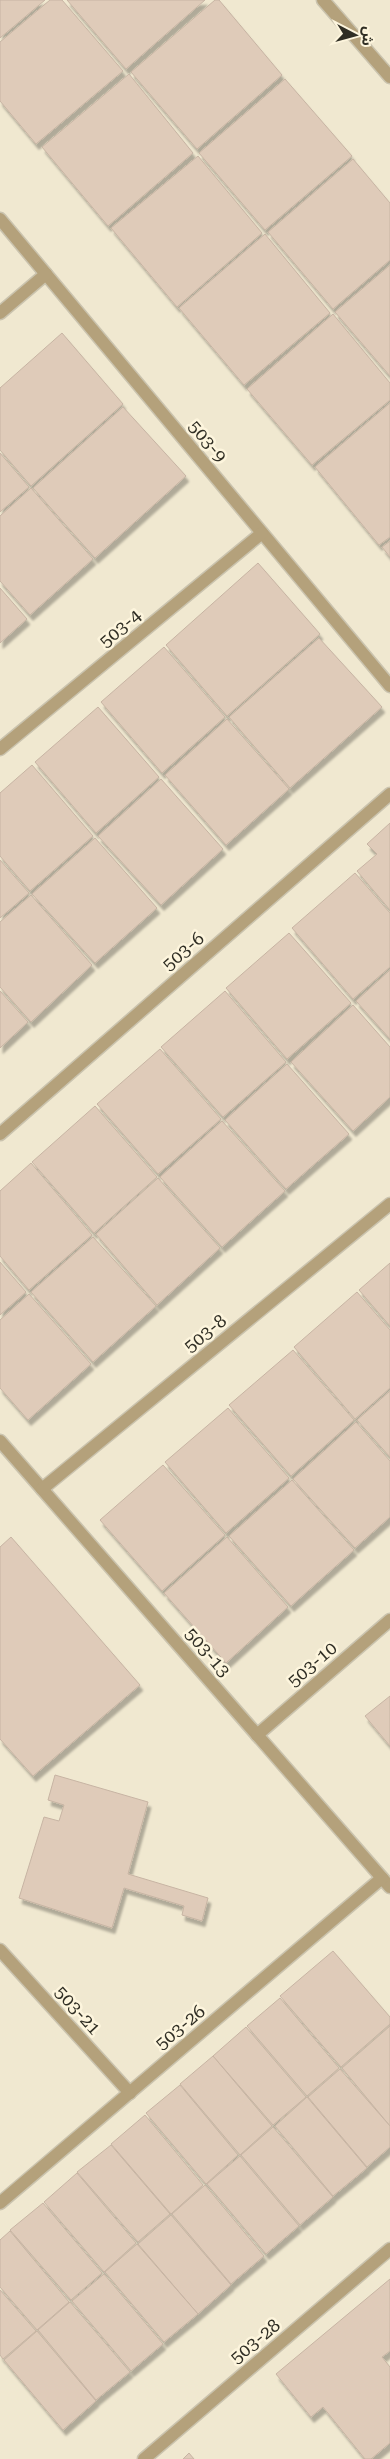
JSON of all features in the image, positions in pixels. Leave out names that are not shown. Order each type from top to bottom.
[{"type":"street","points":[[323,0],[390,77]]},
{"type":"street","name":"503-9","points":[[0,219],[390,686]]},
{"type":"street","points":[[0,313],[46,274]]},
{"type":"street","name":"503-4","points":[[0,749],[262,533]]},
{"type":"street","name":"503-6","points":[[0,1134],[390,794]]},
{"type":"street","name":"503-8","points":[[42,1488],[390,1204]]},
{"type":"street","name":"503-13","points":[[0,1441],[386,1883]]},
{"type":"street","name":"503-10","points":[[257,1735],[390,1620]]},
{"type":"street","name":"503-26","points":[[0,2203],[130,2093],[386,1883]]},
{"type":"street","name":"503-21","points":[[0,1950],[130,2093]]},
{"type":"street","name":"503-28","points":[[144,2459],[390,2249]]},
{"type":"building","points":[[0,0],[45,0],[0,38]]},
{"type":"building","points":[[50,0],[62,0],[123,71],[36,144],[0,101],[0,42]]},
{"type":"building","points":[[67,0],[205,0],[126,69]]},
{"type":"building","points":[[215,0],[219,0],[282,75],[197,149],[131,72]]},
{"type":"building","points":[[129,74],[193,153],[108,226],[42,147]]},
{"type":"building","points":[[285,79],[352,156],[265,230],[199,153]]},
{"type":"building","points":[[198,156],[262,233],[177,307],[111,228]]},
{"type":"building","points":[[353,159],[390,203],[390,260],[333,309],[268,232]]},
{"type":"building","points":[[265,234],[330,313],[244,385],[179,308]]},
{"type":"building","points":[[390,265],[390,376],[335,312]]},
{"type":"building","points":[[333,314],[390,383],[390,400],[312,465],[247,389]]},
{"type":"building","points":[[62,333],[123,404],[31,486],[0,450],[0,388]]},
{"type":"building","points":[[390,403],[390,537],[379,545],[315,467]]},
{"type":"building","points":[[123,407],[186,476],[95,558],[33,488]]},
{"type":"building","points":[[0,453],[29,487],[0,512]]},
{"type":"building","points":[[31,488],[93,559],[30,615],[0,581],[0,516]]},
{"type":"building","points":[[390,541],[390,557],[382,547]]},
{"type":"building","points":[[258,563],[320,634],[227,716],[166,645]]},
{"type":"building","points":[[0,588],[27,619],[0,643]]},
{"type":"building","points":[[319,638],[382,707],[290,788],[229,717]]},
{"type":"building","points":[[164,647],[225,717],[162,773],[101,702]]},
{"type":"building","points":[[98,707],[159,777],[96,833],[35,762]]},
{"type":"building","points":[[227,719],[289,789],[226,845],[165,775]]},
{"type":"building","points":[[32,765],[93,836],[30,891],[0,856],[0,793]]},
{"type":"building","points":[[161,779],[223,849],[161,905],[98,836]]},
{"type":"building","points":[[390,823],[390,910],[357,871],[377,854],[367,844]]},
{"type":"building","points":[[95,838],[157,908],[95,963],[32,894]]},
{"type":"building","points":[[0,860],[29,893],[0,918]]},
{"type":"building","points":[[355,873],[390,913],[390,967],[353,999],[292,928]]},
{"type":"building","points":[[31,895],[92,965],[31,1022],[0,987],[0,922]]},
{"type":"building","points":[[289,933],[351,1003],[287,1059],[226,988]]},
{"type":"building","points":[[390,970],[390,1039],[356,1001]]},
{"type":"building","points":[[0,991],[28,1022],[0,1048]]},
{"type":"building","points":[[225,991],[286,1062],[223,1117],[161,1047]]},
{"type":"building","points":[[353,1005],[390,1047],[390,1097],[353,1131],[291,1062]]},
{"type":"building","points":[[160,1049],[221,1119],[158,1174],[97,1104]]},
{"type":"building","points":[[287,1064],[349,1134],[286,1189],[225,1120]]},
{"type":"building","points":[[95,1106],[157,1177],[94,1233],[32,1162]]},
{"type":"building","points":[[222,1121],[285,1191],[222,1247],[160,1177]]},
{"type":"building","points":[[31,1163],[92,1235],[29,1290],[0,1256],[0,1191]]},
{"type":"building","points":[[158,1178],[220,1248],[157,1305],[96,1234]]},
{"type":"building","points":[[93,1237],[156,1306],[93,1362],[31,1292]]},
{"type":"building","points":[[0,1262],[26,1292],[0,1315]]},
{"type":"building","points":[[390,1263],[390,1326],[359,1290]]},
{"type":"building","points":[[357,1292],[390,1330],[390,1388],[355,1419],[294,1347]]},
{"type":"building","points":[[29,1294],[91,1364],[28,1420],[0,1388],[0,1320]]},
{"type":"building","points":[[293,1350],[354,1420],[291,1476],[229,1405]]},
{"type":"building","points":[[390,1391],[390,1457],[357,1420]]},
{"type":"building","points":[[228,1408],[289,1478],[226,1533],[165,1462]]},
{"type":"building","points":[[356,1422],[390,1461],[390,1517],[355,1548],[293,1479]]},
{"type":"building","points":[[163,1465],[225,1535],[162,1591],[100,1520]]},
{"type":"building","points":[[292,1480],[354,1550],[291,1606],[229,1536]]},
{"type":"building","points":[[11,1537],[140,1685],[33,1776],[0,1739],[0,1547]]},
{"type":"building","points":[[227,1537],[288,1607],[226,1663],[164,1593]]},
{"type":"building","points":[[390,1696],[390,1746],[365,1716]]},
{"type":"building","points":[[55,1775],[148,1802],[128,1874],[208,1898],[202,1921],[182,1915],[184,1906],[124,1888],[112,1928],[19,1898],[44,1817],[59,1821],[64,1805],[48,1800]]},
{"type":"building","points":[[333,1951],[390,2017],[390,2024],[341,2067],[280,1996]]},
{"type":"building","points":[[280,1998],[339,2068],[307,2096],[247,2026]]},
{"type":"building","points":[[390,2026],[390,2126],[342,2068]]},
{"type":"building","points":[[246,2027],[306,2097],[273,2125],[213,2056]]},
{"type":"building","points":[[213,2056],[272,2126],[240,2155],[180,2084]]},
{"type":"building","points":[[340,2069],[390,2126],[390,2147],[367,2167],[308,2097]]},
{"type":"building","points":[[180,2085],[238,2155],[206,2184],[146,2113]]},
{"type":"building","points":[[307,2097],[367,2168],[333,2196],[275,2126]]},
{"type":"building","points":[[145,2115],[203,2185],[171,2214],[111,2144]]},
{"type":"building","points":[[273,2127],[333,2197],[300,2225],[241,2155]]},
{"type":"building","points":[[111,2145],[170,2214],[138,2242],[77,2172]]},
{"type":"building","points":[[240,2156],[299,2226],[266,2254],[207,2184]]},
{"type":"building","points":[[77,2173],[136,2243],[104,2272],[44,2202]]},
{"type":"building","points":[[205,2185],[264,2256],[231,2284],[172,2214]]},
{"type":"building","points":[[43,2203],[102,2273],[71,2300],[10,2230]]},
{"type":"building","points":[[171,2215],[231,2285],[198,2314],[138,2244]]},
{"type":"building","points":[[10,2231],[69,2302],[37,2330],[0,2287],[0,2240]]},
{"type":"building","points":[[137,2244],[198,2314],[164,2342],[105,2272]]},
{"type":"building","points":[[104,2274],[163,2344],[131,2371],[72,2301]]},
{"type":"building","points":[[390,2279],[390,2351],[382,2357],[390,2367],[390,2443],[371,2459],[365,2459],[323,2407],[311,2417],[276,2374]]},
{"type":"building","points":[[0,2290],[36,2331],[3,2359],[0,2355]]},
{"type":"building","points":[[70,2302],[130,2372],[96,2400],[38,2330]]},
{"type":"building","points":[[37,2331],[96,2401],[63,2430],[4,2360]]},
{"type":"building","points":[[189,2453],[194,2459],[183,2459]]}]
